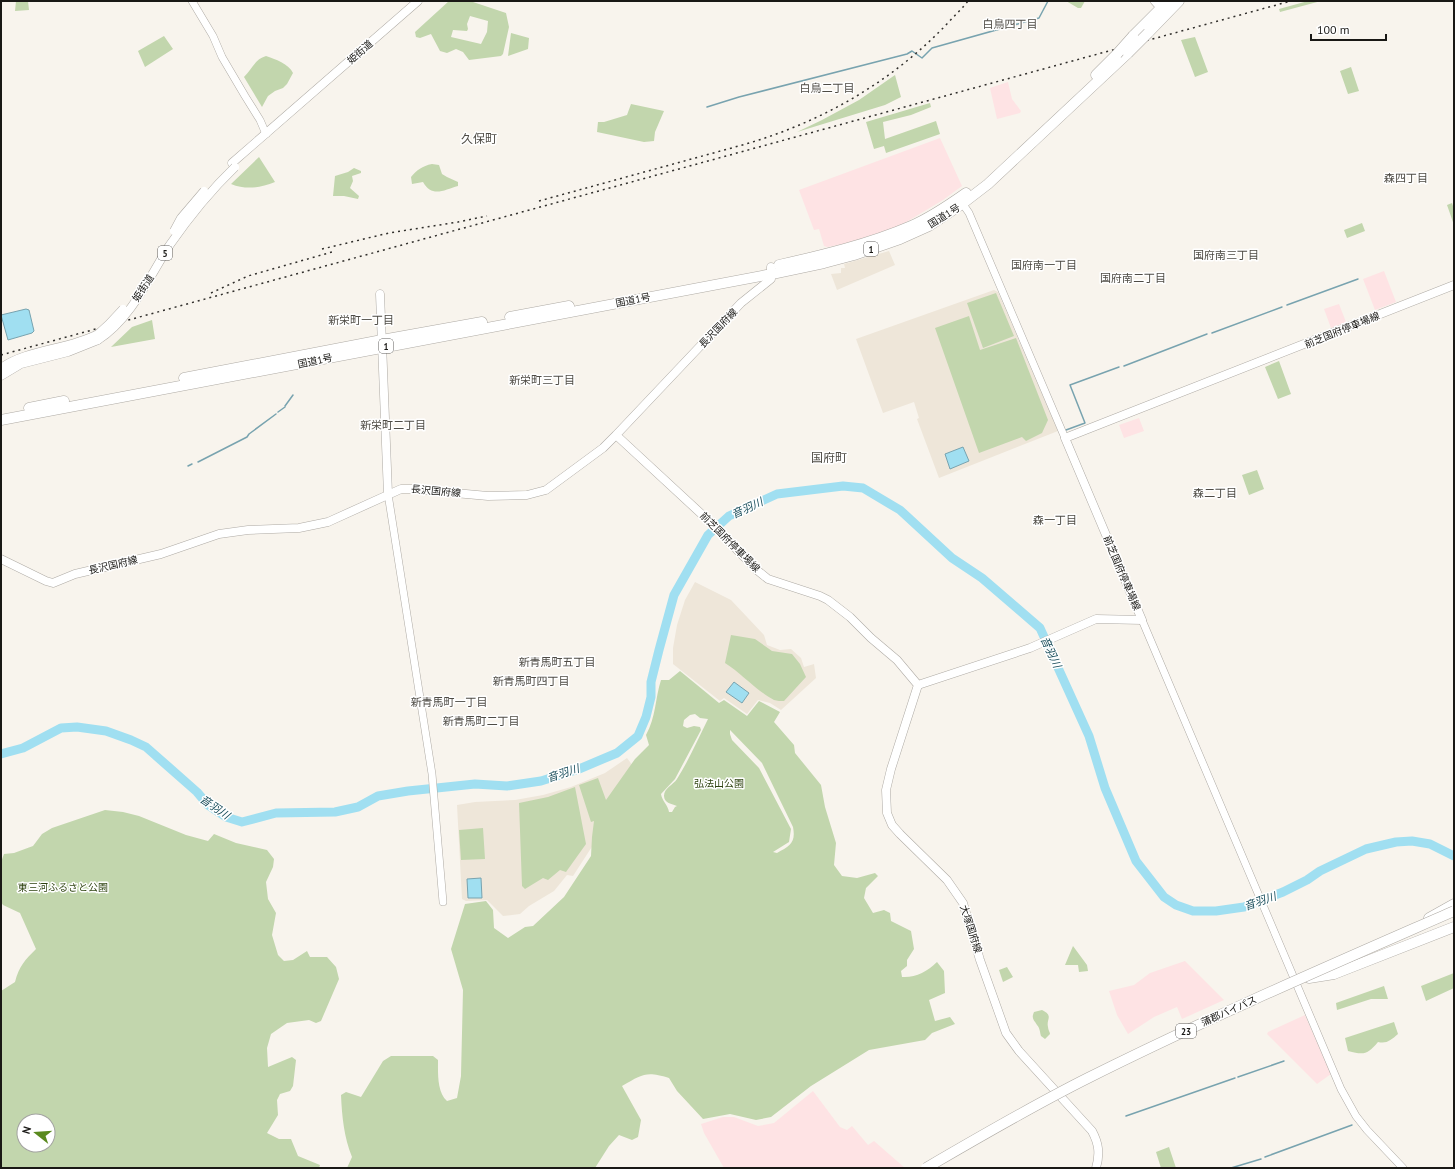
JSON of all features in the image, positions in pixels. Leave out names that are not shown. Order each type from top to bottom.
[{"type":"highway","name":"国道1号","points":[[960,201],[985,180],[1117,54],[1162,6],[1179,1]]},
{"type":"highway","name":"国道1号","points":[[1,420],[582,304],[772,270],[888,235],[917,223],[960,201],[1005,170],[1148,33],[1162,6]]},
{"type":"highway","name":"国道1号","points":[[1,413],[382,343]]},
{"type":"highway","points":[[1407,931],[1454,904]]},
{"type":"highway","name":"蒲郡バイパス","points":[[926,1168],[1048,1099],[1147,1049],[1248,1002],[1454,911]]},
{"type":"highway","name":"蒲郡バイパス","points":[[932,1168],[1027,1113],[1096,1077],[1245,1006],[1406,938],[1454,915]]},
{"type":"highway","points":[[1309,978],[1334,974],[1454,927]]},
{"type":"main road","name":"姫街道","points":[[1,368],[20,358],[86,340],[98,334],[110,324],[132,296],[181,218],[210,185],[234,165],[250,155],[266,134],[418,1]]},
{"type":"main road","name":"姫街道","points":[[1,376],[20,364],[68,352],[98,340],[108,334],[118,324],[137,298],[186,221],[234,165]]},
{"type":"main road","name":"長沢国府線","points":[[1,559],[53,583],[75,574],[162,554],[219,534],[248,530],[299,528],[328,522],[400,489],[488,496],[527,494],[546,490],[602,448],[741,304],[771,279],[772,270]]},
{"type":"main road","name":"前芝国府停車場線","points":[[616,434],[710,520],[746,560],[768,579],[828,600],[850,617],[871,638],[897,660],[918,685],[1030,648],[1096,619],[1142,620],[1065,438],[1454,285]]},
{"type":"main road","points":[[380,294],[388,494]]},
{"type":"main road","name":"大塚国府線","points":[[918,685],[891,769],[886,790],[887,813],[892,825],[947,880],[963,903],[980,960],[1006,1033],[1019,1051],[1092,1131],[1098,1146],[1099,1154],[1096,1168]]},
{"type":"street","points":[[192,1],[213,36],[222,57],[260,120],[266,134]]},
{"type":"street","points":[[960,201],[969,213],[1065,438]]},
{"type":"street","points":[[388,494],[395,548],[432,774],[442,902]]},
{"type":"street","points":[[1142,620],[1348,1102],[1367,1130],[1403,1168]]},
{"type":"shaded area","points":[[1008,82],[1012,99],[1021,111],[1020,113],[997,119],[990,88]]},
{"type":"shaded area","points":[[940,138],[962,186],[943,200],[903,224],[844,244],[827,247],[824,246],[819,229],[814,230],[799,190]]},
{"type":"shaded area","points":[[889,251],[895,265],[837,290],[831,274],[841,273],[841,268],[845,268],[844,264]]},
{"type":"shaded area","points":[[1384,271],[1396,302],[1375,310],[1363,279]]},
{"type":"shaded area","points":[[994,290],[998,292],[1058,431],[939,478],[917,419],[919,418],[914,402],[883,413],[856,339]]},
{"type":"shaded area","points":[[1339,304],[1346,322],[1331,328],[1324,309]]},
{"type":"shaded area","points":[[1139,418],[1144,431],[1124,438],[1119,425]]},
{"type":"shaded area","points":[[695,582],[731,600],[764,635],[767,645],[780,650],[791,649],[801,658],[804,667],[814,664],[816,678],[781,710],[770,703],[758,700],[747,714],[724,698],[720,701],[673,664],[673,648],[677,625],[685,600]]},
{"type":"shaded area","points":[[627,758],[639,774],[573,876],[567,875],[554,891],[529,906],[520,914],[503,916],[487,900],[466,901],[462,899],[457,805],[475,802],[515,800],[543,795],[571,787],[605,773]]},
{"type":"shaded area","points":[[1185,961],[1224,1000],[1182,1019],[1177,1007],[1154,1017],[1128,1034],[1117,1015],[1109,991],[1134,985],[1150,973]]},
{"type":"shaded area","points":[[1305,1015],[1331,1074],[1317,1084],[1267,1034],[1268,1032]]},
{"type":"shaded area","points":[[813,1091],[840,1127],[847,1130],[852,1126],[868,1145],[874,1141],[905,1168],[724,1168],[704,1133],[701,1124],[723,1117],[734,1117],[758,1126],[774,1123]]},
{"type":"green space","points":[[16,1],[28,1],[29,10],[15,11]]},
{"type":"green space","points":[[449,1],[470,1],[506,13],[509,27],[503,54],[501,56],[469,60],[463,52],[456,49],[447,53],[440,51],[431,34],[420,38],[416,37],[415,32]],"holes":[[[470,16],[488,21],[487,32],[481,44],[451,37],[453,30],[467,31],[467,24]]]},
{"type":"green space","points":[[1066,1],[1085,1],[1081,8],[1078,8]]},
{"type":"green space","points":[[1308,1],[1321,1],[1280,12],[1279,9]]},
{"type":"green space","points":[[511,33],[529,38],[528,49],[508,56]]},
{"type":"green space","points":[[164,36],[173,49],[145,67],[138,51]]},
{"type":"green space","points":[[1195,37],[1208,72],[1195,77],[1181,40]]},
{"type":"green space","points":[[266,56],[285,64],[293,73],[283,88],[268,96],[262,107],[244,77],[259,59]]},
{"type":"green space","points":[[1351,67],[1359,91],[1348,94],[1340,71]]},
{"type":"green space","points":[[895,75],[901,97],[885,105],[797,132],[822,120],[859,100]]},
{"type":"green space","points":[[930,103],[931,107],[911,115],[883,122],[885,139],[936,121],[940,134],[886,153],[884,146],[874,149],[866,122]]},
{"type":"green space","points":[[631,104],[664,111],[655,132],[654,141],[644,142],[597,132],[598,122],[604,122],[627,115]]},
{"type":"green space","points":[[259,157],[275,182],[253,188],[231,184]]},
{"type":"green space","points":[[432,164],[439,165],[442,174],[458,182],[458,186],[439,192],[430,190],[423,182],[412,184],[411,177],[415,172]]},
{"type":"green space","points":[[354,168],[361,171],[361,173],[352,176],[353,181],[350,188],[359,196],[358,199],[344,196],[333,196],[335,176],[348,172]]},
{"type":"green space","points":[[1452,203],[1454,209],[1454,225],[1447,205]]},
{"type":"green space","points":[[1362,223],[1365,231],[1347,238],[1344,230]]},
{"type":"green space","points":[[996,293],[1014,336],[983,348],[967,303]]},
{"type":"green space","points":[[969,316],[980,350],[1016,338],[1048,420],[1042,433],[1026,441],[1022,437],[979,453],[935,328]]},
{"type":"green space","points":[[152,320],[155,339],[111,347],[132,327]]},
{"type":"green space","points":[[1279,361],[1291,394],[1278,399],[1265,367]]},
{"type":"green space","points":[[1257,470],[1264,489],[1249,495],[1242,475]]},
{"type":"green space","points":[[731,635],[755,639],[772,651],[792,654],[800,664],[806,677],[784,701],[774,700],[768,697],[725,663]]},
{"type":"green space","name":"弘法山公園","points":[[680,671],[719,703],[724,700],[747,716],[759,701],[780,712],[774,722],[794,745],[795,753],[821,785],[825,807],[836,843],[834,865],[842,876],[857,878],[875,873],[878,876],[866,888],[864,898],[873,913],[884,910],[890,913],[891,921],[911,931],[914,949],[907,960],[907,966],[901,971],[902,977],[921,974],[937,962],[944,971],[945,993],[929,1000],[935,1021],[950,1017],[955,1024],[932,1033],[925,1040],[869,1050],[811,1086],[771,1117],[756,1120],[730,1114],[703,1119],[677,1091],[669,1078],[650,1074],[640,1076],[622,1086],[641,1120],[638,1137],[632,1140],[619,1135],[609,1146],[595,1168],[347,1168],[352,1157],[344,1127],[341,1095],[346,1092],[361,1097],[383,1061],[391,1056],[433,1056],[438,1060],[441,1093],[447,1101],[457,1098],[461,1076],[463,990],[451,949],[465,904],[486,901],[493,910],[494,928],[508,938],[525,927],[533,926],[564,897],[591,856],[594,821],[591,822],[579,785],[598,778],[606,800],[635,759],[649,745],[646,735],[654,715],[661,680],[669,680]],"holes":[[[695,714],[700,718],[708,719],[677,779],[664,793],[665,800],[677,806],[672,812],[669,812],[661,794],[675,779],[701,730],[700,727],[694,726],[687,728],[683,726],[684,720],[690,715]],[[730,730],[762,763],[793,827],[793,840],[789,846],[777,853],[773,852],[789,842],[791,829],[759,768],[732,740]]]},
{"type":"green space","points":[[575,787],[586,844],[566,872],[560,870],[548,880],[543,878],[525,889],[522,886],[519,803],[548,797]]},
{"type":"green space","name":"東三河ふるさと公園","points":[[105,810],[139,816],[186,835],[208,841],[214,834],[236,843],[267,850],[274,859],[273,867],[266,882],[268,899],[276,913],[272,935],[278,955],[284,961],[293,960],[307,951],[310,957],[327,957],[336,967],[339,979],[321,1021],[316,1023],[309,1020],[287,1023],[271,1034],[267,1048],[268,1067],[292,1057],[296,1060],[293,1086],[290,1091],[280,1094],[277,1100],[278,1115],[267,1133],[279,1139],[291,1139],[298,1156],[320,1165],[319,1168],[1,1168],[1,991],[15,982],[18,972],[23,964],[36,949],[20,913],[3,905],[1,902],[1,862],[4,854],[14,853],[33,846],[42,834],[52,828]]},
{"type":"green space","points":[[483,828],[485,859],[461,860],[459,830]]},
{"type":"green space","points":[[1073,946],[1087,965],[1088,971],[1079,972],[1078,965],[1065,965]]},
{"type":"green space","points":[[1007,967],[1013,977],[1003,982],[999,970]]},
{"type":"green space","points":[[1454,973],[1454,988],[1426,1001],[1421,986]]},
{"type":"green space","points":[[1384,986],[1388,999],[1371,999],[1337,1010],[1336,1003]]},
{"type":"green space","points":[[1042,1010],[1049,1016],[1048,1029],[1050,1034],[1045,1039],[1041,1036],[1039,1028],[1033,1018],[1034,1012]]},
{"type":"green space","points":[[1394,1022],[1398,1034],[1391,1040],[1386,1042],[1378,1042],[1365,1053],[1348,1051],[1345,1038]]},
{"type":"green space","points":[[1169,1147],[1176,1168],[1161,1168],[1156,1152]]},
{"type":"water","points":[[26,309],[29,310],[34,331],[32,333],[8,340],[1,315]]},
{"type":"water","points":[[963,447],[969,461],[950,469],[945,454]]},
{"type":"water","points":[[734,682],[749,693],[742,703],[726,692]]},
{"type":"water","points":[[481,878],[482,898],[468,898],[467,879]]},
{"type":"waterway","points":[[707,107],[739,97],[907,54],[912,51],[922,58],[932,48],[1039,18],[1048,1]]},
{"type":"waterway","points":[[1287,305],[1358,279]]},
{"type":"waterway","points":[[1212,333],[1282,307]]},
{"type":"waterway","points":[[1124,366],[1207,334]]},
{"type":"waterway","points":[[1066,430],[1085,423],[1070,385],[1119,367]]},
{"type":"waterway","points":[[285,406],[293,395]]},
{"type":"waterway","points":[[278,412],[285,407]]},
{"type":"waterway","points":[[198,462],[247,437],[276,414]]},
{"type":"waterway","points":[[188,466],[192,464]]},
{"type":"waterway","name":"音羽川","points":[[1,754],[23,748],[61,728],[77,727],[106,731],[146,747],[197,792],[208,805],[226,817],[242,822],[276,813],[335,812],[358,807],[378,796],[408,791],[475,784],[507,786],[541,781],[579,769],[617,753],[638,736],[646,717],[651,697],[651,682],[674,595],[708,535],[729,516],[777,494],[843,486],[863,488],[900,510],[952,558],[982,578],[1040,628],[1089,736],[1105,788],[1136,861],[1164,897],[1176,905],[1193,911],[1216,911],[1244,907],[1283,892],[1307,880],[1320,871],[1366,849],[1396,842],[1412,841],[1430,844],[1454,856]]},
{"type":"waterway","points":[[1238,1077],[1284,1061]]},
{"type":"waterway","points":[[1126,1116],[1235,1078]]},
{"type":"waterway","points":[[1265,1157],[1352,1125]]},
{"type":"waterway","points":[[1231,1168],[1261,1159]]},
{"type":"railway","points":[[539,201],[746,144],[774,135],[827,112],[878,83],[924,47],[968,1]]},
{"type":"railway","points":[[1,355],[1291,1]]},
{"type":"railway","points":[[322,249],[389,233],[487,216]]},
{"type":"railway","points":[[211,293],[248,276],[332,252]]},
{"type":"district","name":"白鳥四丁目","points":[[1010,24]]},
{"type":"district","name":"白鳥二丁目","points":[[827,88]]},
{"type":"district","name":"久保町","points":[[479,138]]},
{"type":"district","name":"森四丁目","points":[[1406,178]]},
{"type":"district","name":"国府南三丁目","points":[[1226,255]]},
{"type":"district","name":"国府南一丁目","points":[[1044,265]]},
{"type":"district","name":"国府南二丁目","points":[[1133,278]]},
{"type":"district","name":"新栄町一丁目","points":[[361,320]]},
{"type":"district","name":"新栄町三丁目","points":[[542,380]]},
{"type":"district","name":"新栄町二丁目","points":[[393,425]]},
{"type":"district","name":"国府町","points":[[829,457]]},
{"type":"district","name":"森二丁目","points":[[1215,493]]},
{"type":"district","name":"森一丁目","points":[[1055,520]]},
{"type":"district","name":"新青馬町五丁目","points":[[557,662]]},
{"type":"district","name":"新青馬町四丁目","points":[[531,681]]},
{"type":"district","name":"新青馬町一丁目","points":[[449,702]]},
{"type":"district","name":"新青馬町二丁目","points":[[481,721]]}]
